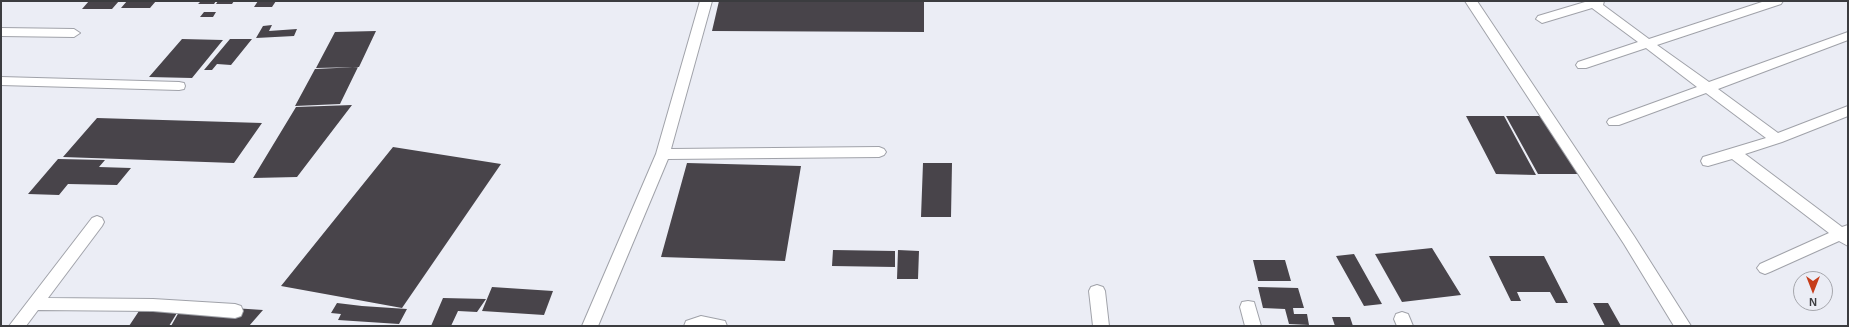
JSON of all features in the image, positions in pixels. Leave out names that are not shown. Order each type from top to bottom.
[{"type":"street","points":[[590,326],[663,154],[706,1]]},
{"type":"street","points":[[1472,1],[1629,240],[1683,326]]},
{"type":"street","points":[[1582,65],[1777,1]]},
{"type":"street","points":[[1542,18],[1595,2],[1647,44],[1777,139]]},
{"type":"street","points":[[1,32],[74,33]]},
{"type":"street","points":[[1614,122],[1848,36]]},
{"type":"street","points":[[1,81],[179,86]]},
{"type":"street","points":[[1708,161],[1777,139],[1848,111]]},
{"type":"street","points":[[663,154],[879,152]]},
{"type":"street","points":[[1734,153],[1846,235]]},
{"type":"street","points":[[17,326],[97,222]]},
{"type":"street","points":[[1765,268],[1846,235]]},
{"type":"street","points":[[1097,291],[1101,326]]},
{"type":"street","points":[[34,304],[153,305],[235,311]]},
{"type":"street","points":[[1248,307],[1253,326]]},
{"type":"street","points":[[692,326],[701,323],[719,326]]},
{"type":"building","points":[[89,1],[119,1],[112,9],[82,9]]},
{"type":"building","points":[[127,1],[156,1],[150,8],[121,8]]},
{"type":"building","points":[[201,1],[216,1],[214,4],[198,4]]},
{"type":"building","points":[[218,1],[234,1],[232,4],[216,4]]},
{"type":"building","points":[[258,1],[276,1],[272,7],[254,7]]},
{"type":"building","points":[[719,1],[924,1],[924,32],[712,31]]},
{"type":"building","points":[[204,12],[216,12],[213,17],[200,17]]},
{"type":"building","points":[[272,25],[269,31],[297,29],[294,36],[256,38],[263,26]]},
{"type":"building","points":[[376,31],[359,67],[316,68],[335,32]]},
{"type":"building","points":[[182,39],[223,40],[192,78],[149,77]]},
{"type":"building","points":[[230,39],[252,39],[231,65],[217,64],[212,70],[204,70]]},
{"type":"building","points":[[358,67],[340,104],[295,106],[315,69]]},
{"type":"building","points":[[352,105],[297,177],[253,178],[296,107]]},
{"type":"building","points":[[1466,116],[1504,116],[1536,175],[1496,174]]},
{"type":"building","points":[[1506,116],[1545,116],[1579,174],[1538,174]]},
{"type":"building","points":[[97,118],[262,123],[234,163],[63,157]]},
{"type":"building","points":[[393,147],[501,164],[402,308],[281,286]]},
{"type":"building","points":[[58,159],[105,160],[99,167],[131,168],[117,185],[68,184],[59,195],[28,194]]},
{"type":"building","points":[[687,163],[801,166],[785,261],[661,257]]},
{"type":"building","points":[[923,163],[952,163],[951,217],[921,217]]},
{"type":"building","points":[[1432,248],[1461,295],[1402,302],[1375,254]]},
{"type":"building","points":[[833,250],[895,251],[895,267],[832,266]]},
{"type":"building","points":[[898,250],[919,251],[918,279],[897,279]]},
{"type":"building","points":[[1354,254],[1382,304],[1364,306],[1336,256]]},
{"type":"building","points":[[1489,256],[1544,256],[1568,303],[1556,303],[1550,292],[1517,292],[1521,301],[1511,301]]},
{"type":"building","points":[[1253,260],[1285,260],[1291,281],[1258,281]]},
{"type":"building","points":[[492,287],[553,291],[544,315],[482,311]]},
{"type":"building","points":[[1258,287],[1298,288],[1304,308],[1293,308],[1294,314],[1307,314],[1309,325],[1289,324],[1285,309],[1263,308]]},
{"type":"building","points":[[443,298],[486,299],[477,312],[458,311],[451,326],[431,326]]},
{"type":"building","points":[[145,302],[183,303],[169,326],[129,326]]},
{"type":"building","points":[[337,303],[407,309],[399,324],[338,320],[341,314],[331,313]]},
{"type":"building","points":[[1593,303],[1608,303],[1621,326],[1605,326]]},
{"type":"building","points":[[218,307],[263,310],[249,326],[171,326],[179,312]]},
{"type":"building","points":[[1332,317],[1350,317],[1353,326],[1335,326]]}]
